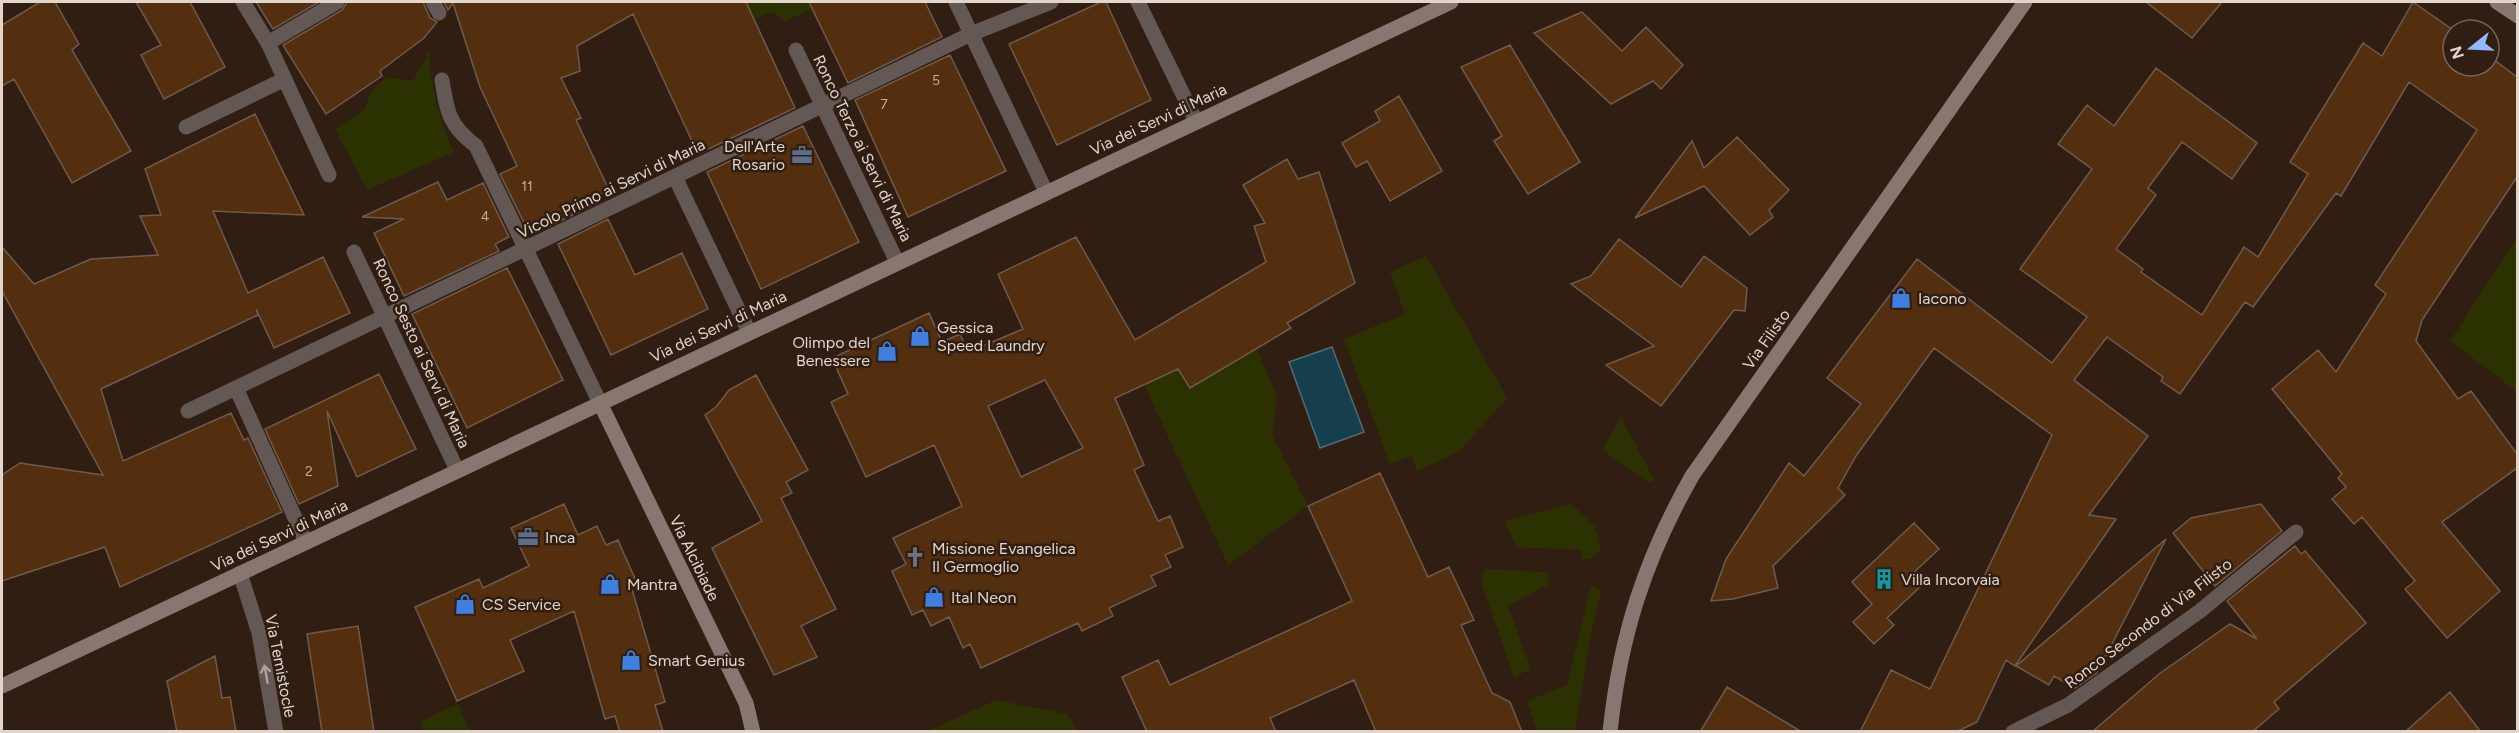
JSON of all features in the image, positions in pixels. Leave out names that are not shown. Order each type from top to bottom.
[{"type":"street","points":[[243,2],[268,43],[329,175]]},
{"type":"street","points":[[268,43],[337,2]]},
{"type":"street","points":[[956,2],[1046,192]]},
{"type":"street","name":"Vicolo Primo ai Servi di Maria","points":[[188,411],[971,34],[1051,2]]},
{"type":"street","points":[[1138,2],[1196,121]]},
{"type":"street","name":"Via dei Servi di Maria","points":[[2,686],[1451,2]]},
{"type":"street","name":"Via Filisto","points":[[1610,732],[1614,691],[1646,568],[1666,523],[1692,476],[2025,2]]},
{"type":"street","points":[[2497,2],[2517,16]]},
{"type":"street","name":"Ronco Terzo ai Servi di Maria","points":[[796,50],[897,262]]},
{"type":"street","points":[[186,127],[285,79]]},
{"type":"street","points":[[442,80],[446,105],[457,132],[476,146],[600,403]]},
{"type":"street","points":[[675,177],[749,332]]},
{"type":"street","name":"Ronco Sesto ai Servi di Maria","points":[[354,252],[457,470]]},
{"type":"street","points":[[236,387],[306,542]]},
{"type":"street","name":"Via Alcibiade","points":[[600,403],[746,703],[753,732]]},
{"type":"street","name":"Ronco Secondo di Via Filisto","points":[[2013,732],[2068,705],[2200,610],[2296,532]]},
{"type":"street","name":"Via Temistocle","points":[[240,573],[259,633],[276,732]]},
{"type":"green space","points":[[746,2],[809,2],[813,9],[785,21],[773,12],[754,19]]},
{"type":"green space","points":[[429,51],[436,103],[454,152],[367,190],[335,129],[365,109],[371,91],[387,77],[413,81]]},
{"type":"green space","points":[[2516,239],[2518,241],[2517,392],[2450,341]]},
{"type":"green space","points":[[1426,256],[1507,398],[1459,452],[1417,471],[1411,456],[1390,464],[1344,339],[1405,314],[1390,272]]},
{"type":"green space","points":[[1257,348],[1277,397],[1272,435],[1308,506],[1228,565],[1144,385],[1178,369],[1190,388]]},
{"type":"green space","points":[[1621,417],[1655,481],[1650,483],[1602,450]]},
{"type":"green space","points":[[1569,504],[1587,518],[1595,528],[1601,550],[1592,558],[1582,560],[1580,550],[1516,547],[1505,521]]},
{"type":"green space","points":[[1484,569],[1548,572],[1549,584],[1508,606],[1531,669],[1514,677],[1481,583]]},
{"type":"green space","points":[[1591,585],[1601,590],[1590,639],[1575,731],[1537,731],[1527,701],[1567,685]]},
{"type":"green space","points":[[996,700],[1067,714],[1078,731],[928,731]]},
{"type":"green space","points":[[458,704],[470,731],[423,731],[421,721]]},
{"type":"water","points":[[1332,347],[1364,432],[1320,448],[1289,362]]},
{"type":"building","points":[[40,2],[55,2],[79,44],[72,50],[131,151],[72,183],[14,79],[2,86],[2,25]]},
{"type":"building","points":[[136,2],[190,2],[225,67],[164,99],[141,55],[161,45]]},
{"type":"building","points":[[256,2],[319,2],[273,29]]},
{"type":"building","points":[[347,2],[423,2],[430,18],[437,22],[424,38],[380,71],[382,76],[326,114],[283,45],[342,10]]},
{"type":"building","points":[[444,2],[746,2],[795,108],[698,154],[633,14],[577,46],[580,71],[561,78],[581,118],[576,120],[609,190],[597,195],[600,202],[550,226],[547,219],[527,229],[500,174],[517,166],[480,87],[453,3],[448,10]]},
{"type":"building","points":[[809,2],[925,2],[942,37],[848,83]]},
{"type":"building","points":[[1101,2],[1106,2],[1151,100],[1057,145],[1009,44]]},
{"type":"building","points":[[2146,2],[2222,2],[2192,38]]},
{"type":"building","points":[[2413,2],[2441,22],[2441,78],[2501,78],[2501,65],[2517,77],[2517,177],[2422,320],[2416,341],[2458,399],[2471,391],[2517,454],[2517,468],[2442,522],[2500,591],[2447,638],[2405,589],[2415,581],[2362,517],[2354,524],[2332,499],[2346,487],[2338,478],[2342,474],[2272,389],[2318,350],[2336,372],[2386,294],[2375,285],[2477,130],[2409,82],[2341,196],[2336,193],[2253,307],[2245,302],[2180,394],[2161,381],[2163,377],[2107,337],[2074,380],[2148,436],[2089,515],[2116,519],[2015,666],[2006,660],[1977,722],[1956,732],[1860,732],[1891,670],[1930,689],[2052,435],[1934,348],[1856,456],[1838,488],[1845,495],[1773,566],[1778,588],[1733,599],[1711,601],[1726,559],[1789,463],[1804,476],[1861,404],[1827,378],[1917,259],[2052,363],[2087,317],[2020,269],[2092,169],[2058,144],[2087,105],[2114,126],[2156,68],[2257,143],[2232,179],[2182,142],[2148,188],[2156,195],[2116,249],[2143,269],[2141,272],[2202,315],[2244,247],[2258,257],[2308,174],[2290,162],[2363,43],[2382,56]]},
{"type":"building","points":[[1582,12],[1622,51],[1646,27],[1683,65],[1661,89],[1653,81],[1611,104],[1534,33]]},
{"type":"building","points":[[1510,45],[1580,162],[1528,194],[1494,141],[1502,136],[1461,67]]},
{"type":"building","points":[[950,55],[1006,171],[908,217],[855,100]]},
{"type":"building","points":[[1399,96],[1442,171],[1390,201],[1367,161],[1356,167],[1342,143],[1380,121],[1375,111]]},
{"type":"building","points":[[255,114],[304,215],[213,211],[248,293],[323,257],[350,313],[274,348],[256,309],[258,315],[101,389],[123,461],[231,413],[244,440],[248,438],[282,512],[120,587],[105,547],[2,581],[2,475],[20,463],[103,475],[2,291],[2,247],[34,284],[91,259],[158,255],[140,216],[161,215],[145,169]]},
{"type":"building","points":[[803,126],[859,242],[761,289],[707,172]]},
{"type":"building","points":[[1737,137],[1789,190],[1769,210],[1773,217],[1750,235],[1704,186],[1635,218],[1692,141],[1704,168]]},
{"type":"building","points":[[1287,159],[1298,179],[1319,172],[1355,283],[1287,323],[1291,328],[1190,388],[1178,369],[1115,398],[1144,465],[1134,470],[1158,521],[1170,516],[1183,547],[1165,555],[1171,567],[1151,576],[1156,586],[1109,608],[1113,616],[1082,631],[1078,623],[981,668],[970,644],[963,648],[949,617],[931,626],[923,610],[912,615],[892,571],[906,564],[893,538],[962,506],[934,445],[866,477],[831,402],[848,394],[832,358],[929,313],[942,342],[960,334],[968,352],[1023,329],[998,274],[1076,237],[1135,340],[1266,262],[1254,226],[1265,223],[1243,185]],"holes":[[[1045,380],[1083,448],[1021,477],[988,406]]]},
{"type":"building","points":[[438,182],[447,200],[483,183],[509,237],[495,244],[499,251],[404,296],[374,233],[404,219],[362,217]]},
{"type":"building","points":[[608,219],[635,275],[682,253],[708,309],[611,355],[558,244]]},
{"type":"building","points":[[1619,239],[1681,287],[1704,256],[1747,288],[1745,311],[1734,310],[1661,406],[1606,365],[1654,346],[1571,284],[1591,276]]},
{"type":"building","points":[[507,268],[563,380],[467,428],[412,314]]},
{"type":"building","points":[[379,374],[416,449],[357,477],[327,411],[338,486],[299,504],[265,429]]},
{"type":"building","points":[[756,375],[808,470],[786,482],[792,493],[781,498],[836,609],[801,626],[817,657],[774,675],[712,548],[762,521],[705,415],[716,407],[729,390]]},
{"type":"building","points":[[1380,473],[1428,577],[1449,567],[1474,620],[1461,625],[1492,693],[1510,702],[1522,732],[1376,732],[1354,680],[1270,718],[1276,732],[1147,732],[1122,677],[1158,660],[1170,685],[1352,601],[1308,506]]},
{"type":"building","points":[[564,504],[578,535],[597,526],[606,545],[618,540],[637,583],[631,586],[665,702],[655,705],[663,732],[620,732],[615,716],[605,719],[574,611],[510,640],[524,671],[457,701],[415,607],[479,579],[483,588],[529,566],[511,528]]},
{"type":"building","points":[[2261,504],[2282,531],[2215,586],[2173,533],[2191,518]]},
{"type":"building","name":"Villa Incorvaia","points":[[1914,523],[1939,549],[1910,576],[1920,587],[1887,618],[1894,625],[1874,644],[1853,622],[1872,604],[1852,582]]},
{"type":"building","points":[[2166,539],[2097,673],[2075,688],[2054,676],[2049,685],[2016,666]]},
{"type":"building","points":[[2295,546],[2301,554],[2305,551],[2366,623],[2274,702],[2279,709],[2252,732],[2092,732],[2159,674],[2230,624],[2257,639],[2227,601]]},
{"type":"building","points":[[358,626],[374,732],[322,732],[307,634]]},
{"type":"building","points":[[215,656],[222,698],[230,697],[236,732],[177,732],[167,681]]},
{"type":"building","points":[[1727,687],[1802,732],[1700,732]]},
{"type":"building","points":[[2450,692],[2481,732],[2405,732]]},
{"type":"place","name":"Dell'Arte Rosario","points":[[802,155]]},
{"type":"place","name":"Iacono","points":[[1901,298]]},
{"type":"place","name":"Gessica Speed Laundry","points":[[920,336]]},
{"type":"place","name":"Olimpo del Benessere","points":[[887,351]]},
{"type":"place","name":"Inca","points":[[528,537]]},
{"type":"place","name":"Missione Evangelica Il Germoglio","points":[[915,557]]},
{"type":"place","name":"Villa Incorvaia","points":[[1884,579]]},
{"type":"place","name":"Mantra","points":[[610,584]]},
{"type":"place","name":"Ital Neon","points":[[934,597]]},
{"type":"place","name":"CS Service","points":[[465,604]]},
{"type":"place","name":"Smart Genius","points":[[631,660]]}]
